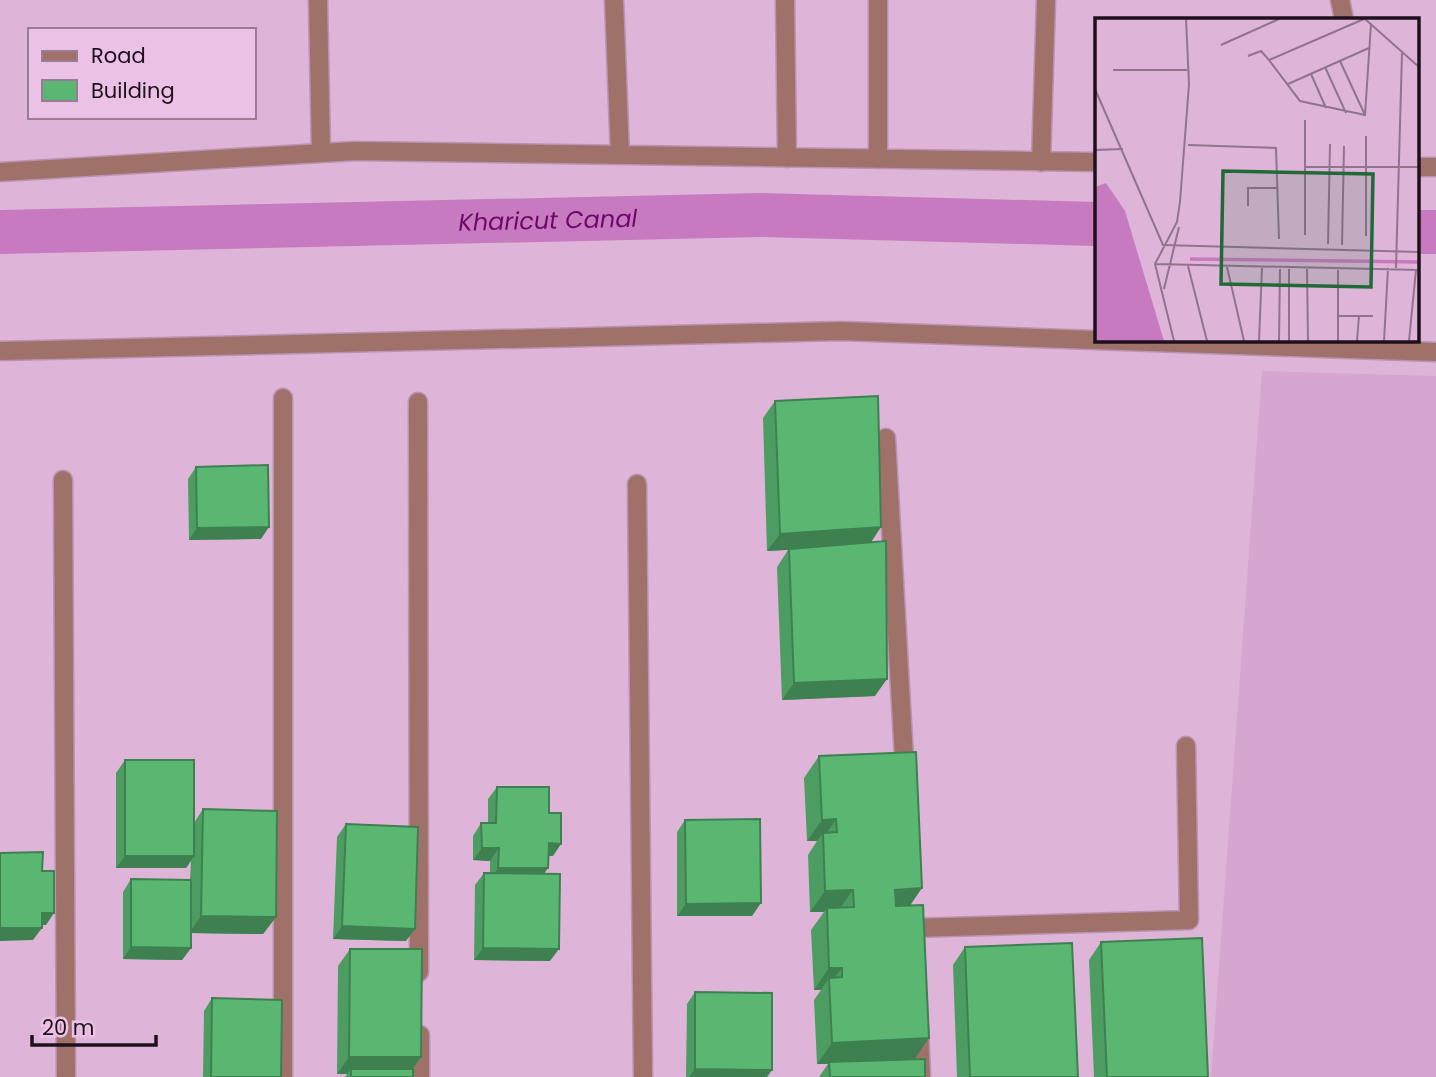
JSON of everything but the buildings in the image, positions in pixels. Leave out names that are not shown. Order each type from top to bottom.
[{"type":"street","points":[[318,0],[321,153]]},
{"type":"street","points":[[614,0],[620,155]]},
{"type":"street","points":[[785,0],[786,158]]},
{"type":"street","points":[[878,0],[878,159]]},
{"type":"street","points":[[1041,162],[1045,0]]},
{"type":"street","points":[[1340,0],[1345,18]]},
{"type":"street","points":[[0,172],[321,153],[1095,162]]},
{"type":"street","points":[[1418,167],[1436,167]]},
{"type":"street","points":[[0,351],[841,331],[1095,340]]},
{"type":"street","points":[[1124,341],[1436,352]]},
{"type":"street","points":[[283,398],[283,1077]]},
{"type":"street","points":[[418,402],[419,985]]},
{"type":"street","points":[[886,438],[906,792]]},
{"type":"street","points":[[64,480],[66,1077]]},
{"type":"street","points":[[637,484],[643,1077]]},
{"type":"street","points":[[913,928],[1189,920],[1186,746]]},
{"type":"street","points":[[918,1009],[921,1077]]},
{"type":"street","points":[[419,1012],[420,1077]]},
{"type":"shaded area","points":[[1262,371],[1436,376],[1436,1077],[1211,1077]]},
{"type":"waterway","name":"Kharicut Canal","points":[[0,232],[760,215],[1095,224]]},
{"type":"waterway","name":"Kharicut Canal","points":[[1418,232],[1436,232]]}]
